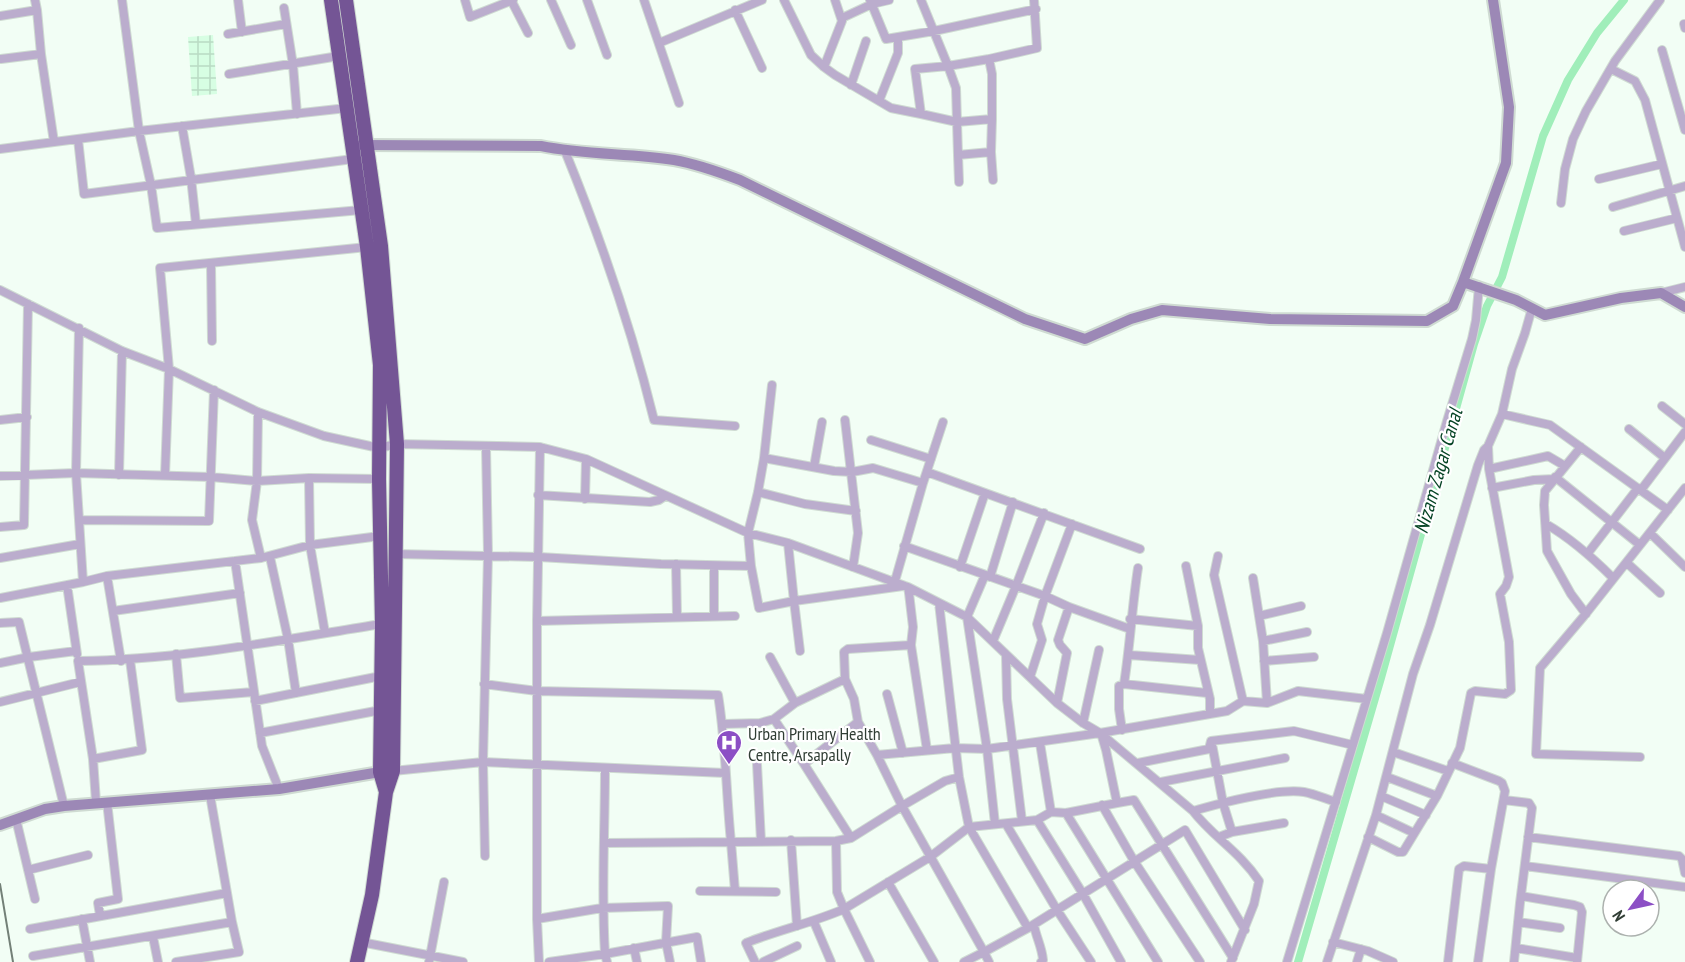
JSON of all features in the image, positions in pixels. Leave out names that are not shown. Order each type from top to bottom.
[{"type":"highway","points":[[331,0],[367,247],[380,365],[381,710],[386,771]]},
{"type":"highway","points":[[346,0],[381,246],[397,444],[386,792],[372,895],[357,962]]},
{"type":"street","points":[[35,0],[54,142]]},
{"type":"street","points":[[123,0],[139,131],[151,185],[157,228],[361,210]]},
{"type":"street","points":[[238,0],[242,32]]},
{"type":"street","points":[[465,0],[470,17],[512,0],[528,33]]},
{"type":"street","points":[[551,0],[571,45]]},
{"type":"street","points":[[587,0],[607,55]]},
{"type":"street","points":[[644,0],[680,103]]},
{"type":"street","points":[[659,43],[762,0]]},
{"type":"street","points":[[784,0],[811,55],[851,85],[891,108],[957,122],[992,118]]},
{"type":"street","points":[[824,67],[842,23],[835,0]]},
{"type":"street","points":[[842,18],[871,2],[889,0]]},
{"type":"street","points":[[921,0],[956,88],[959,182]]},
{"type":"street","points":[[921,114],[915,69],[989,59],[1037,48],[1034,0]]},
{"type":"street","points":[[351,144],[367,146],[541,146],[565,151],[675,160],[740,180],[1025,320],[1085,339],[1131,319],[1162,310],[1270,319],[1426,321],[1453,306],[1506,163],[1509,107],[1492,0]]},
{"type":"street","points":[[1561,203],[1565,170],[1573,139],[1586,111],[1632,37],[1660,0]]},
{"type":"street","points":[[871,2],[886,39],[1036,9]]},
{"type":"street","points":[[284,8],[293,65],[297,114]]},
{"type":"street","points":[[0,16],[37,10]]},
{"type":"street","points":[[735,10],[762,68]]},
{"type":"street","points":[[228,34],[286,24]]},
{"type":"street","points":[[879,101],[898,53],[898,38]]},
{"type":"street","points":[[851,85],[866,41]]},
{"type":"street","points":[[1662,50],[1685,130]]},
{"type":"street","points":[[1,59],[41,54]]},
{"type":"street","points":[[229,74],[339,56]]},
{"type":"street","points":[[989,59],[992,74],[993,180]]},
{"type":"street","points":[[1611,69],[1637,83],[1645,100],[1685,247]]},
{"type":"street","points":[[0,149],[347,108]]},
{"type":"street","points":[[182,126],[196,224]]},
{"type":"street","points":[[78,139],[84,194],[191,178],[353,159]]},
{"type":"street","points":[[565,151],[582,193],[642,369],[654,420],[735,426]]},
{"type":"street","points":[[958,155],[991,152]]},
{"type":"street","points":[[1599,179],[1662,164]]},
{"type":"street","points":[[1613,207],[1685,186]]},
{"type":"street","points":[[1624,231],[1677,218]]},
{"type":"street","points":[[165,475],[169,369],[160,268],[367,247]]},
{"type":"street","points":[[211,263],[212,341]]},
{"type":"street","points":[[1463,282],[1516,300],[1545,315],[1685,287]]},
{"type":"street","points":[[1287,962],[1367,699],[1472,339],[1480,287]]},
{"type":"street","points":[[0,290],[122,351],[169,369],[258,412],[318,435],[379,448],[397,444],[540,447],[586,459],[748,532],[788,543],[895,581],[967,617],[1057,703],[1100,733],[1161,782],[1247,864],[1259,881],[1254,904],[1232,960]]},
{"type":"street","points":[[1661,293],[1685,307]]},
{"type":"street","points":[[0,527],[24,525],[28,304]]},
{"type":"street","points":[[1327,962],[1376,815],[1414,670],[1430,625],[1478,465],[1502,414],[1512,369],[1526,333],[1532,308]]},
{"type":"street","points":[[79,328],[76,473],[83,582]]},
{"type":"street","points":[[119,475],[122,351]]},
{"type":"street","points":[[772,385],[764,458],[748,532],[751,566],[759,608],[794,601],[906,587]]},
{"type":"street","points":[[80,520],[209,521],[214,390]]},
{"type":"street","points":[[1662,406],[1685,424]]},
{"type":"street","points":[[258,412],[257,481],[252,520],[261,558]]},
{"type":"street","points":[[1502,414],[1549,424],[1668,510]]},
{"type":"street","points":[[0,420],[27,417]]},
{"type":"street","points":[[845,420],[858,533],[853,567]]},
{"type":"street","points":[[814,467],[822,422]]},
{"type":"street","points":[[895,581],[943,422]]},
{"type":"street","points":[[1629,429],[1665,458]]},
{"type":"street","points":[[1588,553],[1685,432]]},
{"type":"street","points":[[871,440],[931,459]]},
{"type":"street","points":[[1368,837],[1401,853],[1437,796],[1460,748],[1471,693],[1475,691],[1505,694],[1511,690],[1509,642],[1500,594],[1509,577],[1492,488],[1488,446]]},
{"type":"street","points":[[485,856],[483,762],[488,555],[486,447]]},
{"type":"street","points":[[540,447],[537,621],[537,919],[540,962]]},
{"type":"street","points":[[1581,447],[1554,478],[1544,496],[1547,550],[1571,594],[1586,614]]},
{"type":"street","points":[[1489,469],[1548,456],[1565,466]]},
{"type":"street","points":[[764,458],[852,472],[873,468],[923,483]]},
{"type":"street","points":[[585,499],[586,459]]},
{"type":"street","points":[[927,472],[1140,549]]},
{"type":"street","points":[[0,476],[26,473],[76,473],[211,477],[257,481],[309,478],[379,479]]},
{"type":"street","points":[[309,478],[310,545],[325,633]]},
{"type":"street","points":[[1492,488],[1554,478],[1640,545]]},
{"type":"street","points":[[1640,757],[1536,754],[1539,670],[1685,488]]},
{"type":"street","points":[[758,492],[805,504],[856,511]]},
{"type":"street","points":[[960,567],[986,493]]},
{"type":"street","points":[[538,495],[653,502],[665,496]]},
{"type":"street","points":[[1677,498],[1685,506]]},
{"type":"street","points":[[995,824],[987,749],[967,617],[988,576],[1013,502]]},
{"type":"street","points":[[993,641],[1044,513]]},
{"type":"street","points":[[1030,677],[1042,640],[1037,624],[1072,524]]},
{"type":"street","points":[[1546,524],[1588,553],[1613,578]]},
{"type":"street","points":[[1650,533],[1685,567]]},
{"type":"street","points":[[0,598],[107,576],[270,557],[310,545],[380,536]]},
{"type":"street","points":[[788,543],[800,651]]},
{"type":"street","points":[[0,558],[80,544]]},
{"type":"street","points":[[904,546],[1045,596],[1130,630]]},
{"type":"street","points":[[395,554],[488,555],[751,566]]},
{"type":"street","points":[[1218,556],[1214,575],[1243,701]]},
{"type":"street","points":[[270,557],[297,693]]},
{"type":"street","points":[[235,561],[262,746],[279,789]]},
{"type":"street","points":[[1627,563],[1660,593]]},
{"type":"street","points":[[676,564],[677,617]]},
{"type":"street","points":[[714,566],[714,616]]},
{"type":"street","points":[[1186,566],[1198,626],[1200,660],[1210,699],[1210,714]]},
{"type":"street","points":[[1124,684],[1129,655],[1130,619],[1138,568]]},
{"type":"street","points":[[93,759],[142,750],[107,576]]},
{"type":"street","points":[[1253,578],[1263,641],[1267,703]]},
{"type":"street","points":[[67,585],[93,759],[118,899],[98,903],[100,915]]},
{"type":"street","points":[[906,587],[913,627],[911,645],[927,750]]},
{"type":"street","points":[[113,611],[240,593]]},
{"type":"street","points":[[939,603],[955,748],[969,827],[1031,926],[1042,949],[1043,960],[1041,962]]},
{"type":"street","points":[[1259,616],[1301,606]]},
{"type":"street","points":[[1057,703],[1067,653],[1058,640],[1069,607]]},
{"type":"street","points":[[537,621],[735,616]]},
{"type":"street","points":[[1130,619],[1198,626]]},
{"type":"street","points":[[0,623],[19,622],[64,806]]},
{"type":"street","points":[[78,661],[125,661],[381,624]]},
{"type":"street","points":[[1263,641],[1307,632]]},
{"type":"street","points":[[911,645],[848,649],[843,655],[845,679],[854,699],[858,722],[989,962]]},
{"type":"street","points":[[1083,723],[1099,650]]},
{"type":"street","points":[[0,663],[76,651]]},
{"type":"street","points":[[176,654],[180,698],[253,692]]},
{"type":"street","points":[[1129,655],[1200,660]]},
{"type":"street","points":[[1006,656],[1007,699],[1022,821]]},
{"type":"street","points":[[770,657],[795,703]]},
{"type":"street","points":[[1264,661],[1314,657]]},
{"type":"street","points":[[255,701],[381,676]]},
{"type":"street","points":[[723,724],[760,723],[774,719],[795,703],[845,679]]},
{"type":"street","points":[[0,702],[81,682]]},
{"type":"street","points":[[484,684],[537,691],[718,695],[723,724],[724,773],[735,891]]},
{"type":"street","points":[[1122,730],[1119,686],[1124,684],[1207,693]]},
{"type":"street","points":[[877,755],[955,748],[987,749],[1040,743],[1227,711],[1243,701],[1267,703],[1298,691],[1367,699]]},
{"type":"street","points":[[887,694],[903,753]]},
{"type":"street","points":[[260,733],[381,710]]},
{"type":"street","points":[[774,719],[851,838]]},
{"type":"street","points":[[804,764],[858,722]]},
{"type":"street","points":[[1211,741],[1294,731],[1353,746]]},
{"type":"street","points":[[1100,733],[1106,750],[1117,803]]},
{"type":"street","points":[[1138,763],[1209,748],[1211,741]]},
{"type":"street","points":[[1211,741],[1223,803],[1232,832]]},
{"type":"street","points":[[1040,743],[1051,812]]},
{"type":"street","points":[[1393,752],[1499,781],[1504,787],[1504,800],[1491,869],[1478,962]]},
{"type":"street","points":[[1161,782],[1285,758]]},
{"type":"street","points":[[0,825],[45,809],[64,806],[279,789],[386,771],[483,762],[724,773]]},
{"type":"street","points":[[758,764],[761,841]]},
{"type":"street","points":[[605,769],[602,908],[606,958]]},
{"type":"street","points":[[605,843],[836,841],[851,838],[945,781],[959,777]]},
{"type":"street","points":[[1387,777],[1437,796]]},
{"type":"street","points":[[1193,811],[1289,791],[1306,792],[1336,802]]},
{"type":"street","points":[[210,795],[241,962]]},
{"type":"street","points":[[1381,796],[1426,815]]},
{"type":"street","points":[[797,946],[756,962],[746,943],[783,929],[814,922],[844,909],[930,857],[969,827],[1037,820],[1051,812],[1066,813],[1134,800],[1232,960]]},
{"type":"street","points":[[1504,800],[1531,804],[1532,808],[1514,962]]},
{"type":"street","points":[[1102,805],[1134,861],[1200,962]]},
{"type":"street","points":[[1066,813],[1158,962]]},
{"type":"street","points":[[1376,815],[1414,833]]},
{"type":"street","points":[[16,819],[35,899]]},
{"type":"street","points":[[1037,820],[1083,894],[1121,962]]},
{"type":"street","points":[[1219,837],[1232,832],[1284,823]]},
{"type":"street","points":[[1006,824],[1091,962]]},
{"type":"street","points":[[964,962],[1031,926],[1185,830],[1245,930]]},
{"type":"street","points":[[1524,866],[1683,887],[1685,874],[1682,859],[1679,856],[1528,837]]},
{"type":"street","points":[[791,840],[797,926]]},
{"type":"street","points":[[836,841],[837,892],[870,962]]},
{"type":"street","points":[[28,870],[88,855]]},
{"type":"street","points":[[1448,962],[1459,869],[1464,866],[1491,869]]},
{"type":"street","points":[[430,959],[444,882]]},
{"type":"street","points":[[888,882],[934,962]]},
{"type":"street","points":[[700,891],[776,892]]},
{"type":"street","points":[[30,929],[227,893]]},
{"type":"street","points":[[1516,948],[1577,960],[1582,912],[1580,907],[1574,904],[1521,896]]},
{"type":"street","points":[[537,919],[602,908],[668,906],[666,942],[670,962]]},
{"type":"street","points":[[82,919],[90,962]]},
{"type":"street","points":[[33,956],[232,922]]},
{"type":"street","points":[[814,922],[831,962]]},
{"type":"street","points":[[1518,922],[1560,928]]},
{"type":"street","points":[[549,962],[606,958],[634,948],[697,936],[701,962]]},
{"type":"street","points":[[153,937],[158,962]]},
{"type":"street","points":[[361,942],[430,959],[463,962]]},
{"type":"street","points":[[1333,942],[1361,949],[1393,962]]},
{"type":"street","points":[[634,948],[637,962]]},
{"type":"street","points":[[1357,962],[1361,949]]},
{"type":"street","points":[[176,962],[239,952]]},
{"type":"shaded area","points":[[213,35],[217,94],[192,96],[188,37]]},
{"type":"waterway","name":"Nizam Zagar Canal","points":[[1298,962],[1381,678],[1474,344],[1487,306],[1502,277],[1543,136],[1568,80],[1597,33],[1624,0]]},
{"type":"railway","points":[[0,884],[13,962]]},
{"type":"place","name":"Urban Primary Health Centre, Arsapally","points":[[729,766]]}]
